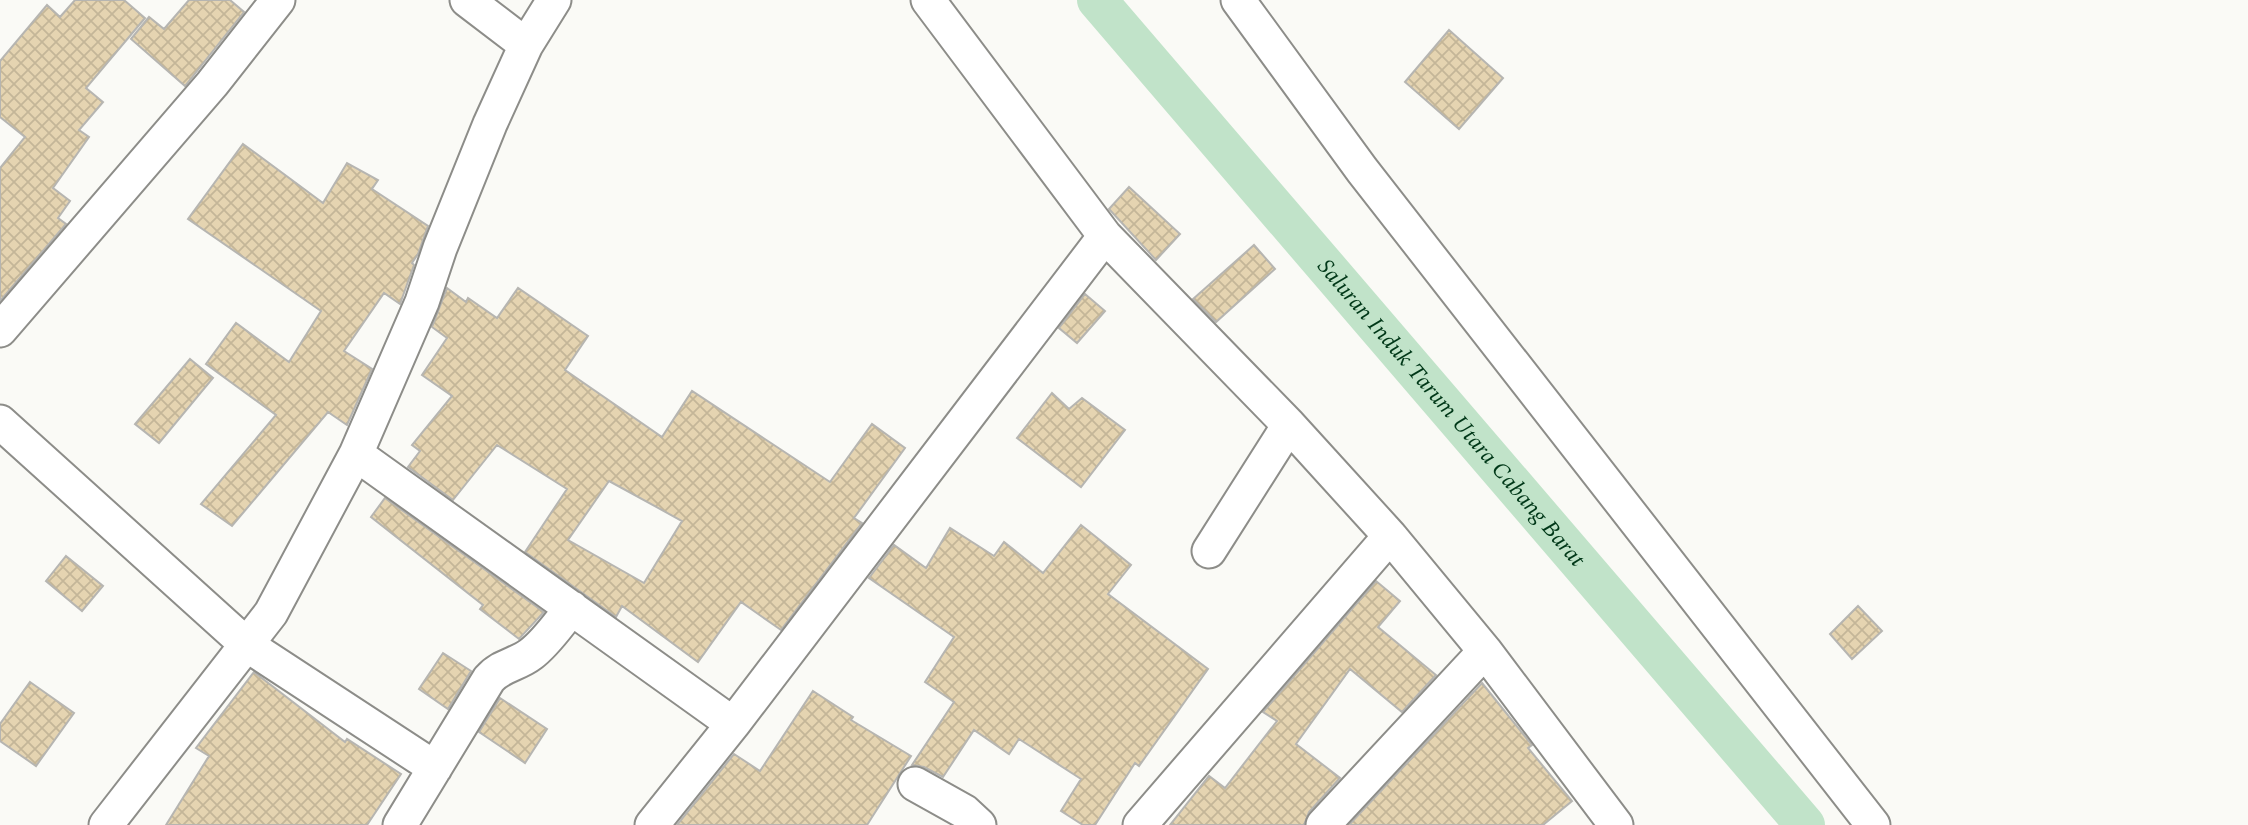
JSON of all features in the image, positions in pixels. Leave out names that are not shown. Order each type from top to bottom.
[{"type":"street","points":[[0,330],[212,84],[278,0]]},
{"type":"street","points":[[467,0],[526,45]]},
{"type":"street","points":[[106,825],[271,613],[356,454],[422,302],[440,248],[491,124],[526,45],[554,0]]},
{"type":"street","points":[[928,0],[1105,236],[1289,425],[1390,536],[1485,651],[1616,825]]},
{"type":"street","points":[[1238,0],[1362,170],[1872,825]]},
{"type":"street","points":[[652,825],[733,724],[1105,236]]},
{"type":"street","points":[[0,422],[247,645],[435,768]]},
{"type":"street","points":[[1209,551],[1289,425]]},
{"type":"street","points":[[356,454],[733,724]]},
{"type":"street","points":[[1140,825],[1390,536]]},
{"type":"street","points":[[400,825],[470,707],[495,671],[534,653],[572,608]]},
{"type":"street","points":[[1323,825],[1485,651]]},
{"type":"street","points":[[915,784],[965,812],[979,825]]},
{"type":"building","points":[[75,0],[124,0],[145,18],[86,88],[103,102],[79,130],[89,137],[53,188],[70,201],[58,218],[66,224],[0,301],[0,168],[25,137],[0,117],[0,61],[47,5],[60,17]]},
{"type":"building","points":[[189,0],[230,0],[244,12],[185,86],[131,39],[149,17],[164,29]]},
{"type":"building","points":[[1449,30],[1503,78],[1459,129],[1405,82]]},
{"type":"building","points":[[243,144],[323,203],[347,163],[378,180],[372,189],[428,226],[412,263],[414,265],[400,304],[384,293],[344,351],[372,369],[347,425],[328,412],[232,526],[201,504],[276,415],[206,364],[236,323],[289,362],[321,311],[188,219]]},
{"type":"building","points":[[1129,187],[1180,234],[1156,260],[1109,209]]},
{"type":"building","points":[[1254,245],[1275,269],[1216,322],[1193,299]]},
{"type":"building","points":[[447,288],[466,302],[468,298],[497,318],[518,288],[588,336],[565,370],[662,437],[692,391],[830,482],[872,424],[905,448],[854,518],[862,523],[781,630],[741,602],[698,662],[622,606],[616,617],[525,552],[567,489],[497,445],[453,500],[408,467],[420,451],[412,445],[452,396],[422,375],[447,338],[432,327]],"holes":[[[609,481],[682,521],[644,583],[568,540]]]},
{"type":"building","points":[[1085,294],[1105,311],[1077,343],[1059,328]]},
{"type":"building","points":[[190,359],[213,378],[159,443],[135,424]]},
{"type":"building","points":[[1052,393],[1069,409],[1082,398],[1125,430],[1081,487],[1017,438]]},
{"type":"building","points":[[385,498],[544,612],[519,639],[480,609],[483,605],[371,517]]},
{"type":"building","points":[[1081,525],[1131,565],[1108,594],[1208,669],[1139,766],[1135,763],[1095,825],[1083,825],[1061,811],[1081,779],[1019,739],[1009,754],[974,730],[943,777],[924,767],[912,765],[954,702],[925,682],[954,637],[869,578],[894,545],[926,568],[950,528],[994,556],[1004,542],[1043,573]]},
{"type":"building","points":[[66,556],[103,586],[82,611],[46,581]]},
{"type":"building","points":[[1376,581],[1400,601],[1378,627],[1436,675],[1402,712],[1350,669],[1296,744],[1340,778],[1309,812],[1304,825],[1170,825],[1209,776],[1225,788],[1277,721],[1263,712]]},
{"type":"building","points":[[1858,606],[1882,631],[1852,659],[1830,634]]},
{"type":"building","points":[[443,653],[471,671],[448,709],[419,689]]},
{"type":"building","points":[[254,672],[345,742],[347,739],[401,774],[367,825],[166,825],[209,756],[196,748]]},
{"type":"building","points":[[30,682],[74,713],[36,766],[0,741],[0,724]]},
{"type":"building","points":[[1482,683],[1532,745],[1528,748],[1572,801],[1543,825],[1349,825]]},
{"type":"building","points":[[813,691],[853,717],[851,720],[911,756],[867,825],[677,825],[734,754],[760,771]]},
{"type":"building","points":[[500,698],[547,729],[525,763],[479,732]]},
{"type":"waterway","name":"Saluran Induk Tarum Utara Cabang Barat","points":[[1097,0],[1805,825]]}]
